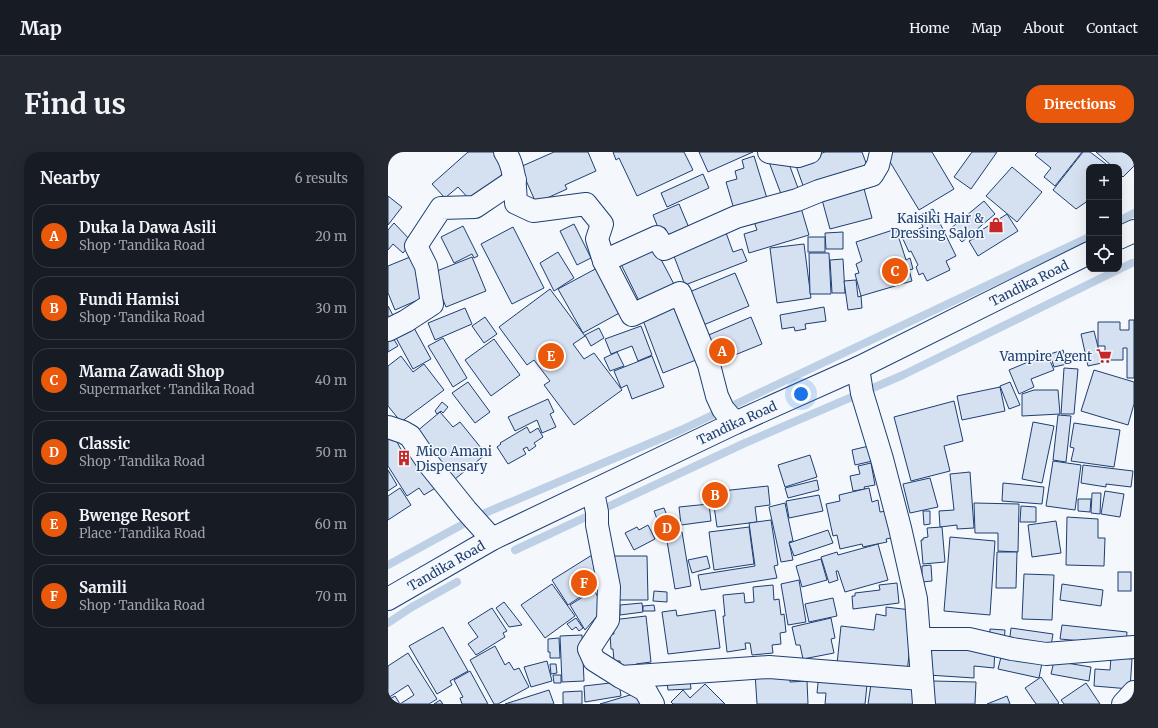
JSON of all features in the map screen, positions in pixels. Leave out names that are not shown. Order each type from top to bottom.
[{"type":"street","points":[[505,152],[508,156],[515,180],[516,203],[533,211],[586,204],[602,224],[597,239],[604,261],[632,315],[680,293],[708,365],[716,396],[723,409],[735,423]]},
{"type":"street","points":[[769,152],[798,156],[810,152]]},
{"type":"street","points":[[604,261],[657,237],[664,249],[736,217],[798,200],[819,191],[872,175],[876,156]]},
{"type":"street","points":[[388,330],[406,321],[432,304],[426,266],[416,246],[441,208],[475,207],[515,180]]},
{"type":"street","points":[[1122,237],[1134,231]]},
{"type":"street","name":"Tandika Road","points":[[388,599],[492,539],[735,423],[858,368],[1086,254]]},
{"type":"street","points":[[858,368],[862,393],[882,458],[916,599],[924,704]]},
{"type":"street","points":[[388,427],[410,436],[429,464],[466,510],[492,539]]},
{"type":"street","points":[[593,492],[597,512],[597,525],[609,587],[608,620],[589,649],[594,660],[645,690],[653,704]]},
{"type":"street","points":[[920,639],[969,639],[1012,649],[1046,654],[1134,647]]},
{"type":"street","points":[[621,677],[769,667],[922,679]]},
{"type":"street","points":[[1123,704],[1134,692]]},
{"type":"building","points":[[468,152],[494,152],[509,168],[472,202],[458,187],[445,198],[432,184]]},
{"type":"building","points":[[554,152],[588,152],[596,171],[565,185],[567,189],[536,203],[520,167]]},
{"type":"building","points":[[613,152],[684,152],[693,170],[637,196],[619,158],[616,160]]},
{"type":"building","points":[[699,152],[753,152],[708,172]]},
{"type":"building","points":[[825,152],[862,152],[869,171],[806,194],[795,163]]},
{"type":"building","points":[[884,152],[932,152],[954,189],[919,210]]},
{"type":"building","points":[[972,152],[997,152],[971,189],[954,177]]},
{"type":"building","points":[[1038,152],[1082,152],[1055,186],[1044,177],[1051,168],[1035,155]]},
{"type":"building","points":[[1083,152],[1090,152],[1106,164],[1086,164],[1086,202],[1076,209],[1053,190]]},
{"type":"building","points":[[1096,152],[1134,152],[1134,166],[1123,177],[1122,164],[1110,164]]},
{"type":"building","points":[[754,156],[769,205],[736,216],[726,182],[737,179],[735,171],[744,168],[742,160]]},
{"type":"building","points":[[786,156],[801,196],[784,202],[769,162]]},
{"type":"building","points":[[1012,167],[1042,192],[1017,222],[986,196]]},
{"type":"building","points":[[703,174],[709,188],[667,207],[661,193]]},
{"type":"building","points":[[863,185],[872,218],[830,229],[821,196]]},
{"type":"building","points":[[388,196],[402,207],[388,225]]},
{"type":"building","points":[[799,201],[809,235],[749,253],[744,234],[757,230],[752,216]]},
{"type":"building","points":[[984,201],[995,214],[962,242],[950,229]]},
{"type":"building","points":[[679,204],[692,235],[665,245],[653,215]]},
{"type":"building","points":[[933,209],[956,256],[946,261],[950,270],[927,281],[923,273],[919,275],[916,267],[918,265],[911,251],[909,252],[902,237],[923,227],[918,216]]},
{"type":"building","points":[[1007,214],[1018,231],[978,256],[969,241],[979,236],[977,233]]},
{"type":"building","points":[[394,223],[412,242],[403,253],[393,244],[388,250],[388,230]]},
{"type":"building","points":[[574,224],[591,258],[577,265],[560,231]]},
{"type":"building","points":[[463,226],[478,256],[474,258],[472,254],[454,263],[441,237]]},
{"type":"building","points":[[513,227],[544,288],[512,304],[481,244]]},
{"type":"building","points":[[896,229],[906,260],[910,258],[913,269],[909,270],[912,281],[861,296],[855,274],[859,273],[856,264],[862,261],[856,242]]},
{"type":"building","points":[[725,230],[733,252],[742,249],[747,261],[685,285],[672,251]]},
{"type":"building","points":[[843,232],[843,249],[826,249],[825,233]]},
{"type":"building","points":[[808,237],[825,237],[825,252],[808,252]]},
{"type":"building","points":[[653,244],[677,290],[642,307],[619,260]]},
{"type":"building","points":[[804,244],[811,298],[777,303],[770,248]]},
{"type":"building","points":[[558,252],[574,278],[554,291],[540,263]]},
{"type":"building","points":[[809,253],[829,253],[831,294],[810,294]]},
{"type":"building","points":[[410,257],[427,296],[395,310],[388,293],[388,266]]},
{"type":"building","points":[[472,257],[486,291],[446,307],[432,273]]},
{"type":"building","points":[[843,259],[845,293],[832,293],[830,260]]},
{"type":"building","points":[[599,267],[623,311],[583,333],[558,289]]},
{"type":"building","points":[[735,273],[749,306],[701,326],[687,293]]},
{"type":"building","points":[[856,280],[858,297],[861,296],[862,308],[848,310],[844,281]]},
{"type":"building","points":[[550,289],[585,336],[573,344],[584,359],[594,353],[622,390],[574,425],[544,385],[550,381],[534,360],[527,365],[499,327]]},
{"type":"building","points":[[680,301],[701,358],[663,373],[641,315]]},
{"type":"building","points":[[388,306],[396,321],[388,325]]},
{"type":"building","points":[[824,307],[826,321],[805,324],[806,329],[795,331],[794,327],[782,329],[780,315]]},
{"type":"building","points":[[465,308],[472,324],[435,340],[428,323]]},
{"type":"building","points":[[485,317],[497,334],[484,343],[472,326]]},
{"type":"building","points":[[751,317],[762,344],[715,363],[704,337]]},
{"type":"building","points":[[1129,320],[1134,320],[1134,378],[1127,378],[1127,348],[1123,348],[1123,360],[1105,360],[1105,346],[1098,346],[1098,322],[1120,322],[1120,330],[1129,330]]},
{"type":"building","points":[[413,326],[431,359],[413,369],[395,336]]},
{"type":"building","points":[[641,326],[652,355],[638,361],[632,346],[611,354],[605,339]]},
{"type":"building","points":[[599,328],[604,338],[591,346],[585,335]]},
{"type":"building","points":[[1094,331],[1102,363],[1088,366],[1081,334]]},
{"type":"building","points":[[390,333],[398,346],[388,352],[388,334]]},
{"type":"building","points":[[443,338],[467,378],[453,387],[428,346]]},
{"type":"building","points":[[494,339],[520,375],[491,396],[465,360]]},
{"type":"building","points":[[1063,350],[1067,364],[1054,367],[1050,354]]},
{"type":"building","points":[[617,352],[624,366],[610,371],[604,358]]},
{"type":"building","points":[[1047,354],[1054,370],[1031,379],[1034,387],[1019,394],[1009,370]]},
{"type":"building","points":[[401,356],[413,372],[424,364],[444,390],[401,422],[388,406],[388,366]]},
{"type":"building","points":[[652,356],[664,387],[632,399],[627,385],[621,388],[614,371]]},
{"type":"building","points":[[1064,368],[1078,369],[1074,414],[1061,414]]},
{"type":"building","points":[[1094,370],[1134,382],[1134,404],[1128,425],[1081,411]]},
{"type":"building","points":[[468,382],[490,412],[475,423],[452,393]]},
{"type":"building","points":[[1010,382],[1020,405],[1009,409],[1000,386]]},
{"type":"building","points":[[1000,387],[1005,411],[962,420],[957,396]]},
{"type":"building","points":[[1034,390],[1058,390],[1060,414],[1022,416],[1022,394]]},
{"type":"building","points":[[548,399],[554,412],[550,414],[556,427],[542,433],[537,420],[515,431],[508,417]]},
{"type":"building","points":[[954,401],[963,441],[944,446],[950,471],[911,481],[894,417]]},
{"type":"building","points":[[442,402],[448,407],[443,413],[441,411],[437,414],[435,411]]},
{"type":"building","points":[[440,412],[453,427],[460,422],[486,454],[455,479],[416,432]]},
{"type":"building","points":[[1058,415],[1071,416],[1066,462],[1053,460]]},
{"type":"building","points":[[1033,422],[1054,426],[1042,483],[1022,479]]},
{"type":"building","points":[[1074,423],[1120,430],[1114,467],[1071,461],[1074,448],[1070,447]]},
{"type":"building","points":[[527,427],[530,433],[538,428],[543,437],[534,443],[536,446],[529,451],[527,447],[523,449],[526,454],[508,464],[497,447],[501,444],[500,443]]},
{"type":"building","name":"Mico Amani Dispensary","points":[[393,435],[402,451],[411,445],[437,487],[424,495],[419,488],[407,496],[388,466],[388,438]]},
{"type":"building","points":[[873,445],[877,460],[855,465],[852,450]]},
{"type":"building","points":[[810,455],[817,477],[785,487],[778,465]]},
{"type":"building","points":[[1053,461],[1081,465],[1075,510],[1046,506]]},
{"type":"building","points":[[871,463],[875,485],[864,487],[865,489],[853,491],[850,476],[860,474],[858,466]]},
{"type":"building","points":[[1083,465],[1133,471],[1131,487],[1106,484],[1106,487],[1081,483]]},
{"type":"building","points":[[388,470],[397,485],[388,491]]},
{"type":"building","points":[[970,472],[974,528],[957,529],[957,525],[940,527],[939,511],[954,510],[950,474]]},
{"type":"building","points":[[930,478],[938,507],[910,513],[903,484]]},
{"type":"building","points":[[817,480],[819,490],[788,498],[785,488]]},
{"type":"building","points":[[1003,483],[1044,487],[1042,504],[1002,501]]},
{"type":"building","points":[[768,486],[770,505],[755,507],[757,522],[717,527],[712,492]]},
{"type":"building","points":[[400,488],[411,505],[388,520],[388,496]]},
{"type":"building","points":[[869,488],[872,502],[878,500],[880,512],[886,511],[891,538],[886,539],[887,542],[863,547],[862,544],[840,549],[837,535],[833,536],[826,504],[840,501],[839,495]]},
{"type":"building","points":[[1105,491],[1124,494],[1120,517],[1101,514]]},
{"type":"building","points":[[1092,493],[1101,493],[1100,514],[1091,513]]},
{"type":"building","points":[[819,495],[823,511],[789,518],[786,501]]},
{"type":"building","points":[[1078,499],[1091,499],[1090,512],[1078,511]]},
{"type":"building","points":[[785,503],[793,541],[789,542],[793,560],[781,562],[769,507]]},
{"type":"building","points":[[974,503],[1019,504],[1018,552],[998,551],[998,533],[975,533]]},
{"type":"building","points":[[709,504],[711,521],[681,525],[679,507]]},
{"type":"building","points":[[1021,506],[1036,507],[1036,522],[1020,522]]},
{"type":"building","points":[[664,508],[673,531],[663,535],[654,511]]},
{"type":"building","points":[[923,511],[930,511],[930,524],[924,525]]},
{"type":"building","points":[[1067,517],[1098,519],[1098,538],[1105,538],[1104,566],[1066,565]]},
{"type":"building","points":[[771,520],[778,565],[774,566],[777,578],[701,590],[698,575],[755,566],[749,523]]},
{"type":"building","points":[[1056,521],[1061,553],[1032,557],[1028,525]]},
{"type":"building","points":[[648,525],[655,539],[634,550],[625,533],[637,527],[639,530]]},
{"type":"building","points":[[749,527],[754,564],[714,570],[709,532]]},
{"type":"building","points":[[942,527],[945,562],[923,564],[921,540],[928,537],[927,528]]},
{"type":"building","points":[[828,530],[833,543],[794,556],[789,543]]},
{"type":"building","points":[[682,532],[691,586],[675,589],[666,535]]},
{"type":"building","points":[[950,537],[995,541],[990,615],[944,611]]},
{"type":"building","points":[[878,544],[888,580],[845,592],[838,571],[836,571],[838,580],[829,583],[821,557],[837,552],[838,555]]},
{"type":"building","points":[[997,552],[1017,552],[1016,588],[996,588]]},
{"type":"building","points":[[592,555],[606,577],[597,583],[598,585],[568,605],[552,580]]},
{"type":"building","points":[[612,556],[647,556],[648,600],[613,600]]},
{"type":"building","points":[[707,556],[710,568],[692,573],[688,560]]},
{"type":"building","points":[[821,559],[827,580],[802,587],[796,566]]},
{"type":"building","points":[[931,565],[932,581],[922,582],[922,566]]},
{"type":"building","points":[[1118,572],[1131,572],[1131,591],[1118,591]]},
{"type":"building","points":[[1024,574],[1054,575],[1052,620],[1022,619]]},
{"type":"building","points":[[799,580],[806,622],[788,625],[781,584]]},
{"type":"building","points":[[897,583],[899,603],[853,609],[852,596],[855,596],[855,593],[880,590],[879,585]]},
{"type":"building","points":[[552,584],[575,616],[545,638],[521,605]]},
{"type":"building","points":[[1062,584],[1103,590],[1101,606],[1060,600]]},
{"type":"building","points":[[773,585],[774,600],[779,599],[781,615],[784,614],[786,632],[780,633],[781,644],[772,645],[773,653],[752,655],[750,643],[745,643],[746,649],[727,652],[723,616],[725,616],[723,595],[744,593],[745,603],[754,602],[753,587]]},
{"type":"building","points":[[594,590],[604,608],[585,630],[570,605]]},
{"type":"building","points":[[654,591],[667,592],[667,602],[653,601]]},
{"type":"building","points":[[833,598],[837,616],[809,622],[805,604]]},
{"type":"building","points":[[504,602],[522,625],[509,627],[496,608]]},
{"type":"building","points":[[642,603],[643,612],[620,615],[620,605]]},
{"type":"building","points":[[654,605],[655,611],[643,611],[643,606]]},
{"type":"building","points":[[886,607],[911,610],[913,622],[907,672],[837,664],[841,626],[874,630],[876,614],[886,616]]},
{"type":"building","points":[[492,608],[507,631],[503,633],[505,637],[476,655],[468,644],[478,637],[468,623]]},
{"type":"building","points":[[676,610],[677,616],[715,610],[720,648],[668,654],[662,612]]},
{"type":"building","points":[[646,616],[651,662],[636,664],[636,671],[621,672],[620,661],[614,661],[613,649],[611,649],[610,634],[614,634],[612,620]]},
{"type":"building","points":[[576,618],[583,628],[579,631],[576,627],[572,630],[567,624]]},
{"type":"building","points":[[831,618],[835,638],[831,639],[834,653],[803,659],[800,645],[796,645],[792,627]]},
{"type":"building","points":[[1062,625],[1127,632],[1126,645],[1060,639]]},
{"type":"building","points":[[443,627],[468,671],[450,681],[452,685],[437,694],[409,646]]},
{"type":"building","points":[[1011,628],[1053,634],[1050,652],[1009,645]]},
{"type":"building","points":[[990,629],[1005,630],[1004,642],[989,641]]},
{"type":"building","points":[[582,635],[584,681],[562,682],[560,636]]},
{"type":"building","points":[[559,638],[560,658],[550,658],[550,652],[548,652],[548,639]]},
{"type":"building","points":[[930,642],[995,647],[994,668],[974,666],[974,678],[928,675]]},
{"type":"building","points":[[495,646],[505,665],[509,662],[514,670],[519,668],[529,687],[498,704],[494,704],[470,660]]},
{"type":"building","points":[[1003,649],[1043,658],[1039,678],[998,669]]},
{"type":"building","points":[[408,653],[437,699],[429,704],[400,704],[414,695],[408,685],[388,698],[388,666]]},
{"type":"building","points":[[1111,657],[1132,659],[1130,689],[1094,686],[1095,669],[1110,670]]},
{"type":"building","points":[[547,661],[552,681],[531,687],[524,667]]},
{"type":"building","points":[[1054,661],[1091,667],[1089,681],[1051,674]]},
{"type":"building","points":[[550,664],[556,664],[557,673],[551,674]]},
{"type":"building","points":[[470,671],[488,704],[462,704],[460,698],[463,697],[454,680]]},
{"type":"building","points":[[789,671],[790,682],[807,681],[808,704],[757,704],[755,673]]},
{"type":"building","points":[[819,673],[867,685],[865,704],[825,704],[826,693],[817,693]]},
{"type":"building","points":[[553,675],[561,675],[561,683],[554,683]]},
{"type":"building","points":[[1041,677],[1059,703],[1058,704],[1036,704],[1025,688]]},
{"type":"building","points":[[690,681],[691,689],[668,690],[667,683]]},
{"type":"building","points":[[932,681],[976,682],[975,704],[932,704]]},
{"type":"building","points":[[619,682],[621,696],[585,702],[584,686]]},
{"type":"building","points":[[1086,683],[1100,704],[1064,704],[1061,700]]},
{"type":"building","points":[[705,684],[725,704],[673,704],[671,702],[683,690],[690,698]]},
{"type":"building","points":[[871,684],[917,689],[915,704],[868,704]]},
{"type":"building","points":[[549,690],[554,704],[505,704]]},
{"type":"building","points":[[582,691],[582,704],[563,704],[563,692]]},
{"type":"building","points":[[640,692],[644,704],[600,704]]},
{"type":"building","points":[[395,696],[400,704],[388,704],[388,700]]},
{"type":"building","points":[[1007,696],[1010,704],[987,704]]},
{"type":"building","points":[[440,700],[443,704],[434,704]]},
{"type":"waterway","points":[[1122,219],[1134,213]]},
{"type":"waterway","points":[[388,565],[478,516],[681,430],[1086,238]]},
{"type":"waterway","points":[[515,550],[745,443],[903,375],[1132,263]]},
{"type":"waterway","points":[[388,623],[412,607],[457,582]]},
{"type":"place","name":"Kaisiki Hair & Dressing Salon","points":[[996,225]]},
{"type":"place","name":"Mama Zawadi Shop","points":[[895,271]]},
{"type":"place","name":"Duka la Dawa Asili","points":[[722,351]]},
{"type":"place","name":"Bwenge Resort","points":[[551,356]]},
{"type":"place","name":"Vampire Agent","points":[[1104,356]]},
{"type":"place","name":"Mico Amani Dispensary","points":[[404,458]]},
{"type":"place","name":"Fundi Hamisi","points":[[715,495]]},
{"type":"place","name":"Classic","points":[[667,528]]},
{"type":"place","name":"Samili","points":[[584,583]]}]
